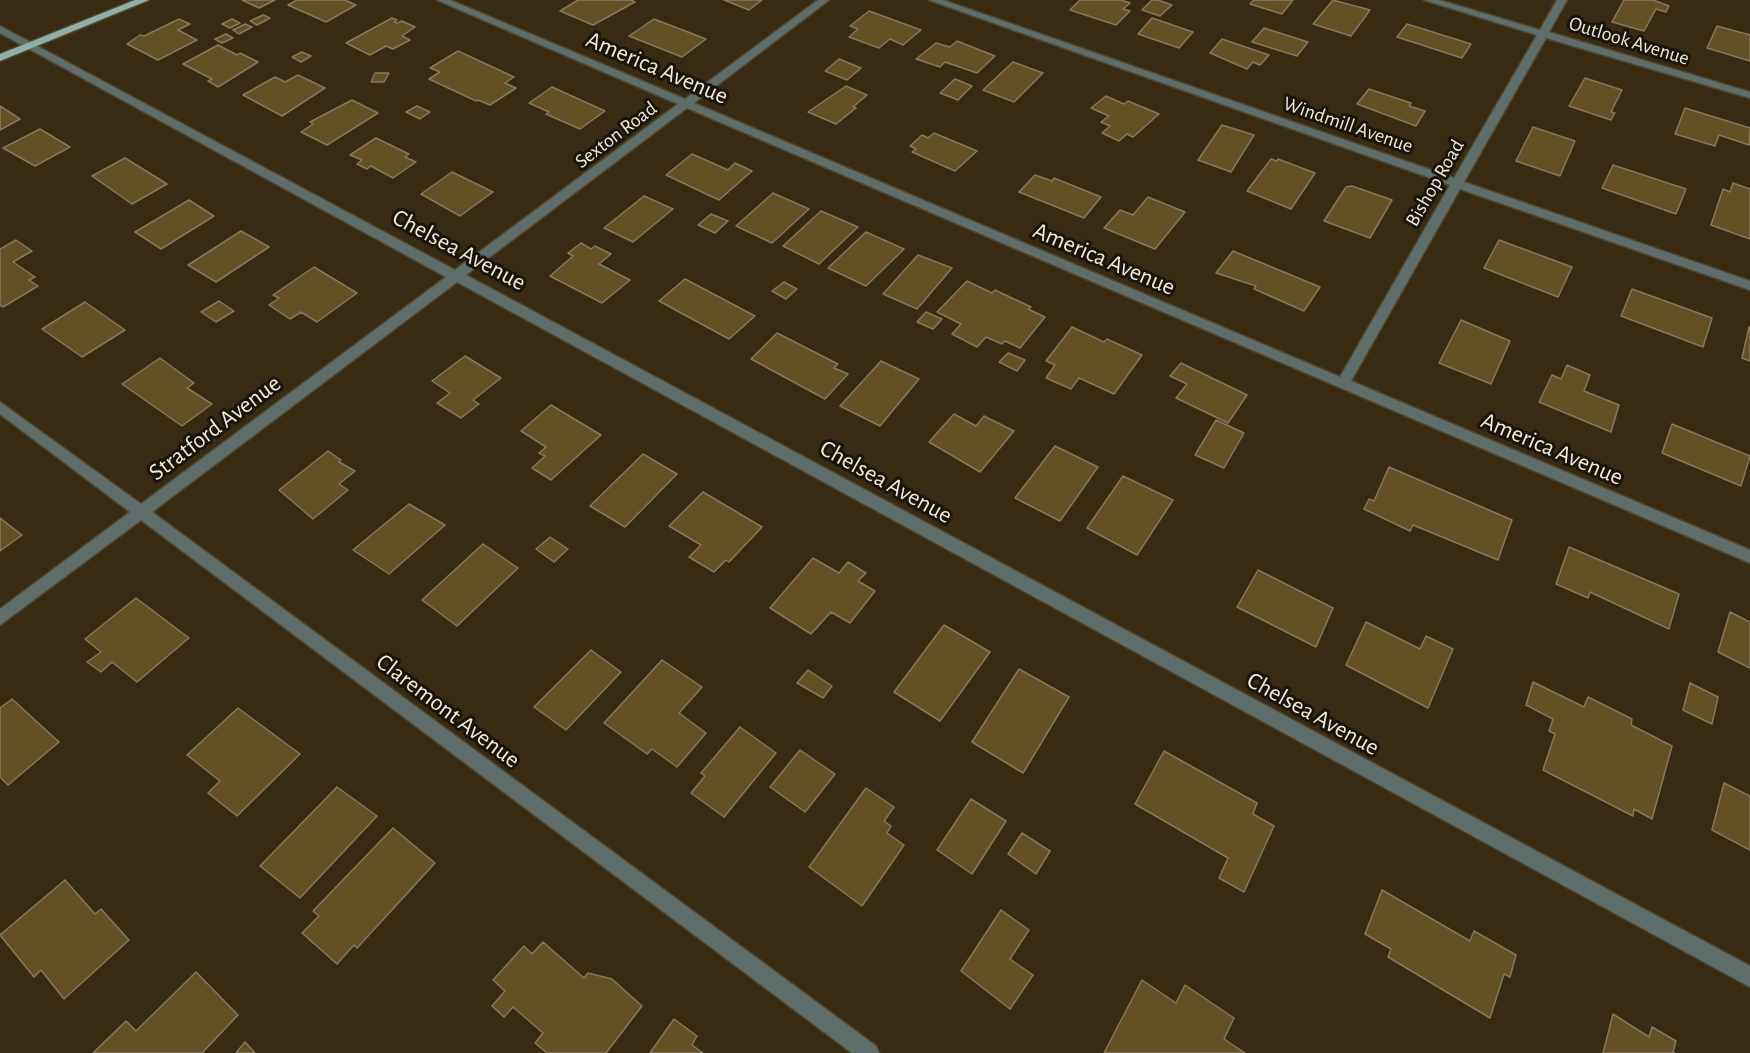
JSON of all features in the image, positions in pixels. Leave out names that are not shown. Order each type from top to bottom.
[{"type":"main road","points":[[0,58],[144,0]]},
{"type":"street","name":"America Avenue","points":[[442,0],[1750,557]]},
{"type":"street","name":"Sexton Road","points":[[459,276],[824,0]]},
{"type":"street","name":"Windmill Avenue","points":[[934,0],[1750,286]]},
{"type":"street","name":"Outlook Avenue","points":[[1429,0],[1750,95]]},
{"type":"street","name":"Bishop Road","points":[[1342,385],[1562,0]]},
{"type":"street","name":"Chelsea Avenue","points":[[0,29],[1750,977]]},
{"type":"street","name":"Stratford Avenue","points":[[0,618],[459,276]]},
{"type":"street","name":"Claremont Avenue","points":[[0,407],[869,1053]]},
{"type":"building","points":[[242,0],[275,0],[259,8]]},
{"type":"building","points":[[297,0],[345,0],[356,5],[326,22],[288,5]]},
{"type":"building","points":[[578,0],[631,0],[635,2],[593,25],[560,11]]},
{"type":"building","points":[[724,0],[762,0],[749,10]]},
{"type":"building","points":[[1080,0],[1121,0],[1130,3],[1123,9],[1130,11],[1116,25],[1070,10]]},
{"type":"building","points":[[1152,0],[1172,5],[1160,16],[1142,10]]},
{"type":"building","points":[[1254,0],[1293,0],[1282,14],[1250,4]]},
{"type":"building","points":[[1333,0],[1370,10],[1351,36],[1313,24]]},
{"type":"building","points":[[1624,0],[1653,0],[1669,6],[1666,12],[1656,9],[1644,31],[1612,22]]},
{"type":"building","points":[[869,11],[921,30],[903,45],[890,39],[879,48],[849,37],[858,29],[850,26]]},
{"type":"building","points":[[263,15],[270,18],[257,25],[250,21]]},
{"type":"building","points":[[392,18],[397,20],[394,22],[402,21],[415,27],[402,36],[410,40],[393,49],[386,46],[370,55],[346,43]]},
{"type":"building","points":[[1152,18],[1193,32],[1179,48],[1138,34]]},
{"type":"building","points":[[179,19],[190,24],[178,30],[197,40],[158,60],[127,44],[140,35],[144,36]]},
{"type":"building","points":[[232,19],[240,23],[230,28],[222,24]]},
{"type":"building","points":[[654,19],[706,39],[682,57],[629,36]]},
{"type":"building","points":[[245,24],[252,27],[239,34],[233,30]]},
{"type":"building","points":[[1407,24],[1471,44],[1462,58],[1397,37]]},
{"type":"building","points":[[1717,26],[1750,35],[1750,61],[1707,48]]},
{"type":"building","points":[[1264,28],[1308,42],[1297,56],[1252,42]]},
{"type":"building","points":[[226,34],[233,38],[222,43],[215,39]]},
{"type":"building","points":[[1222,39],[1269,55],[1260,65],[1253,62],[1247,69],[1210,53]]},
{"type":"building","points":[[957,41],[995,56],[977,73],[945,62],[940,67],[916,59],[936,43],[950,47]]},
{"type":"building","points":[[218,45],[258,62],[218,87],[208,81],[212,79],[183,64]]},
{"type":"building","points":[[458,51],[514,77],[505,83],[516,88],[490,105],[476,101],[429,79],[440,72],[430,68]]},
{"type":"building","points":[[302,52],[311,56],[301,62],[292,57]]},
{"type":"building","points":[[839,59],[861,68],[847,80],[825,71]]},
{"type":"building","points":[[1013,62],[1043,73],[1014,102],[983,90]]},
{"type":"building","points":[[375,73],[389,73],[384,82],[371,82]]},
{"type":"building","points":[[298,75],[325,88],[282,116],[243,95],[275,77],[285,82]]},
{"type":"building","points":[[1585,78],[1622,90],[1611,112],[1615,113],[1611,120],[1569,106]]},
{"type":"building","points":[[955,79],[972,86],[958,100],[940,93]]},
{"type":"building","points":[[846,86],[867,95],[853,107],[856,108],[836,124],[808,112]]},
{"type":"building","points":[[552,87],[605,111],[580,129],[546,114],[549,112],[529,103]]},
{"type":"building","points":[[1369,89],[1411,103],[1409,106],[1425,111],[1416,126],[1357,104]]},
{"type":"building","points":[[1106,96],[1124,104],[1128,101],[1159,114],[1133,137],[1127,134],[1119,141],[1102,133],[1110,126],[1101,122],[1109,116],[1091,108]]},
{"type":"building","points":[[352,100],[378,113],[327,145],[301,132],[313,124],[310,122]]},
{"type":"building","points":[[0,106],[20,119],[0,130]]},
{"type":"building","points":[[417,106],[430,112],[420,119],[406,112]]},
{"type":"building","points":[[1685,108],[1750,128],[1749,145],[1719,135],[1715,146],[1675,134]]},
{"type":"building","points":[[1222,125],[1254,135],[1231,172],[1198,160]]},
{"type":"building","points":[[1533,127],[1575,141],[1560,176],[1516,161]]},
{"type":"building","points":[[40,129],[70,147],[35,166],[3,148]]},
{"type":"building","points":[[934,133],[977,151],[955,171],[912,152],[916,149],[910,146],[922,135],[928,138]]},
{"type":"building","points":[[376,138],[409,154],[405,157],[416,162],[393,178],[371,166],[367,169],[357,164],[362,160],[350,155]]},
{"type":"building","points":[[692,154],[728,170],[735,163],[752,171],[719,200],[666,175]]},
{"type":"building","points":[[125,158],[167,184],[132,204],[92,176]]},
{"type":"building","points":[[1271,159],[1277,161],[1278,159],[1315,173],[1291,209],[1247,191]]},
{"type":"building","points":[[1613,165],[1686,189],[1676,214],[1602,188]]},
{"type":"building","points":[[452,172],[493,192],[460,216],[421,194]]},
{"type":"building","points":[[1035,175],[1052,181],[1054,178],[1101,197],[1084,218],[1019,192]]},
{"type":"building","points":[[1733,183],[1750,189],[1750,239],[1711,225],[1723,189],[1730,192]]},
{"type":"building","points":[[1352,186],[1392,200],[1370,238],[1324,221],[1346,187]]},
{"type":"building","points":[[773,193],[809,209],[772,243],[736,226]]},
{"type":"building","points":[[644,196],[673,209],[633,242],[604,228]]},
{"type":"building","points":[[1148,197],[1185,212],[1155,249],[1104,228],[1120,210],[1133,215]]},
{"type":"building","points":[[189,200],[214,216],[161,249],[135,232]]},
{"type":"building","points":[[821,211],[858,227],[819,264],[783,246]]},
{"type":"building","points":[[711,214],[728,221],[715,233],[698,225]]},
{"type":"building","points":[[241,231],[269,247],[216,282],[188,265]]},
{"type":"building","points":[[866,232],[904,249],[866,286],[828,268]]},
{"type":"building","points":[[16,240],[32,251],[13,262],[35,277],[29,280],[38,286],[3,307],[0,305],[0,249]]},
{"type":"building","points":[[1499,240],[1572,267],[1558,297],[1484,268]]},
{"type":"building","points":[[581,243],[591,249],[595,246],[611,254],[599,264],[630,280],[602,303],[550,276],[573,256],[568,253]]},
{"type":"building","points":[[1233,251],[1320,287],[1304,311],[1254,289],[1256,286],[1216,273]]},
{"type":"building","points":[[918,255],[952,268],[917,309],[883,294]]},
{"type":"building","points":[[314,267],[357,293],[317,322],[301,312],[290,319],[269,305],[279,298],[273,295]]},
{"type":"building","points":[[685,279],[755,316],[729,339],[659,301]]},
{"type":"building","points":[[967,281],[992,293],[995,290],[1031,307],[1028,309],[1045,317],[1020,348],[1005,341],[1002,344],[986,337],[977,347],[952,334],[961,324],[937,312]]},
{"type":"building","points":[[784,282],[797,289],[786,299],[772,291]]},
{"type":"building","points":[[1632,289],[1712,318],[1703,347],[1621,316]]},
{"type":"building","points":[[219,301],[234,311],[216,322],[201,312]]},
{"type":"building","points":[[85,302],[125,330],[82,357],[42,329]]},
{"type":"building","points":[[926,312],[942,319],[933,329],[917,322]]},
{"type":"building","points":[[1461,320],[1510,341],[1491,384],[1439,363]]},
{"type":"building","points":[[1072,327],[1104,342],[1107,339],[1142,355],[1114,394],[1079,378],[1071,389],[1046,378],[1055,365],[1046,361]]},
{"type":"building","points":[[1750,327],[1750,361],[1742,358]]},
{"type":"building","points":[[777,333],[838,364],[834,368],[848,374],[825,399],[751,359]]},
{"type":"building","points":[[1008,353],[1025,360],[1017,371],[999,362]]},
{"type":"building","points":[[465,356],[501,378],[473,400],[479,404],[461,418],[437,403],[450,393],[432,381]]},
{"type":"building","points":[[160,358],[194,383],[187,388],[212,404],[182,426],[122,384]]},
{"type":"building","points":[[881,361],[919,379],[880,426],[840,406]]},
{"type":"building","points":[[1181,363],[1247,395],[1228,423],[1176,398],[1187,384],[1170,376]]},
{"type":"building","points":[[1567,365],[1590,375],[1584,391],[1619,405],[1611,432],[1539,402],[1552,375],[1561,379]]},
{"type":"building","points":[[551,405],[601,435],[551,480],[532,468],[545,456],[539,453],[546,447],[521,431]]},
{"type":"building","points":[[954,414],[976,426],[984,416],[1014,431],[980,472],[929,442]]},
{"type":"building","points":[[1216,420],[1244,433],[1224,468],[1195,455]]},
{"type":"building","points":[[1672,424],[1750,456],[1741,486],[1662,453]]},
{"type":"building","points":[[1055,446],[1098,467],[1060,521],[1015,498]]},
{"type":"building","points":[[328,451],[341,460],[339,462],[355,471],[339,484],[348,490],[313,519],[279,490]]},
{"type":"building","points":[[643,454],[677,474],[625,527],[590,506]]},
{"type":"building","points":[[1389,467],[1512,520],[1498,560],[1413,525],[1410,531],[1364,509],[1369,499],[1374,501]]},
{"type":"building","points":[[1123,476],[1173,500],[1137,555],[1087,528]]},
{"type":"building","points":[[703,492],[762,527],[729,562],[726,560],[714,572],[689,557],[701,545],[669,526]]},
{"type":"building","points":[[409,504],[445,525],[389,574],[353,550]]},
{"type":"building","points":[[0,518],[22,535],[0,551]]},
{"type":"building","points":[[550,537],[568,549],[554,562],[536,549]]},
{"type":"building","points":[[483,544],[518,568],[457,626],[422,600]]},
{"type":"building","points":[[1569,547],[1679,594],[1669,629],[1590,592],[1588,598],[1556,584]]},
{"type":"building","points":[[813,558],[839,573],[848,562],[866,573],[858,581],[875,591],[850,623],[831,612],[811,634],[770,608]]},
{"type":"building","points":[[1258,570],[1333,608],[1316,647],[1237,607]]},
{"type":"building","points":[[136,598],[189,638],[137,682],[112,662],[101,672],[87,662],[101,652],[85,639]]},
{"type":"building","points":[[1730,612],[1750,622],[1750,668],[1718,652]]},
{"type":"building","points":[[1366,622],[1420,649],[1426,636],[1453,649],[1428,708],[1346,665]]},
{"type":"building","points":[[944,625],[990,652],[940,721],[894,692]]},
{"type":"building","points":[[591,650],[621,672],[566,730],[534,707]]},
{"type":"building","points":[[662,660],[702,687],[679,713],[706,733],[677,767],[652,749],[647,754],[604,723]]},
{"type":"building","points":[[1019,669],[1069,697],[1023,773],[972,742]]},
{"type":"building","points":[[808,670],[832,686],[823,698],[797,683]]},
{"type":"building","points":[[1533,682],[1584,707],[1588,697],[1632,719],[1631,725],[1672,746],[1652,819],[1634,809],[1633,816],[1543,770],[1555,734],[1549,731],[1553,719],[1526,705]]},
{"type":"building","points":[[1690,683],[1718,697],[1712,724],[1683,710]]},
{"type":"building","points":[[12,699],[59,742],[8,785],[0,777],[0,708]]},
{"type":"building","points":[[238,708],[300,754],[237,816],[208,793],[220,781],[187,755]]},
{"type":"building","points":[[740,727],[776,753],[724,817],[691,793],[705,776],[701,773]]},
{"type":"building","points":[[800,750],[835,774],[805,812],[770,787]]},
{"type":"building","points":[[1164,751],[1257,803],[1253,814],[1274,826],[1244,892],[1219,878],[1228,858],[1135,804]]},
{"type":"building","points":[[1724,783],[1750,796],[1750,850],[1712,830]]},
{"type":"building","points":[[337,787],[377,816],[300,898],[260,866]]},
{"type":"building","points":[[866,788],[894,807],[884,821],[891,826],[887,833],[904,845],[862,906],[809,867]]},
{"type":"building","points":[[971,799],[1006,821],[972,874],[937,850]]},
{"type":"building","points":[[393,828],[435,863],[357,948],[354,945],[337,964],[302,933],[319,916],[313,911]]},
{"type":"building","points":[[1022,833],[1050,851],[1036,874],[1008,854]]},
{"type":"building","points":[[65,880],[95,914],[101,909],[129,940],[64,999],[41,970],[34,977],[0,935]]},
{"type":"building","points":[[1382,890],[1470,941],[1474,931],[1516,955],[1510,977],[1504,974],[1490,1018],[1388,957],[1391,949],[1365,934]]},
{"type":"building","points":[[1001,910],[1029,930],[1010,959],[1033,975],[1010,1009],[961,971]]},
{"type":"building","points":[[543,942],[584,978],[588,973],[612,979],[642,1006],[606,1053],[547,1053],[535,1043],[543,1033],[513,1007],[504,1017],[492,1006],[505,991],[493,980],[524,946],[532,954]]},
{"type":"building","points":[[196,972],[238,1015],[202,1053],[93,1053],[126,1021],[136,1031]]},
{"type":"building","points":[[1142,980],[1176,1003],[1185,985],[1234,1018],[1224,1039],[1245,1053],[1104,1053]]},
{"type":"building","points":[[1613,1014],[1649,1037],[1652,1027],[1676,1041],[1673,1052],[1675,1053],[1603,1053]]},
{"type":"building","points":[[674,1019],[697,1036],[692,1045],[703,1053],[650,1053]]},
{"type":"building","points":[[245,1042],[255,1053],[236,1053]]}]
